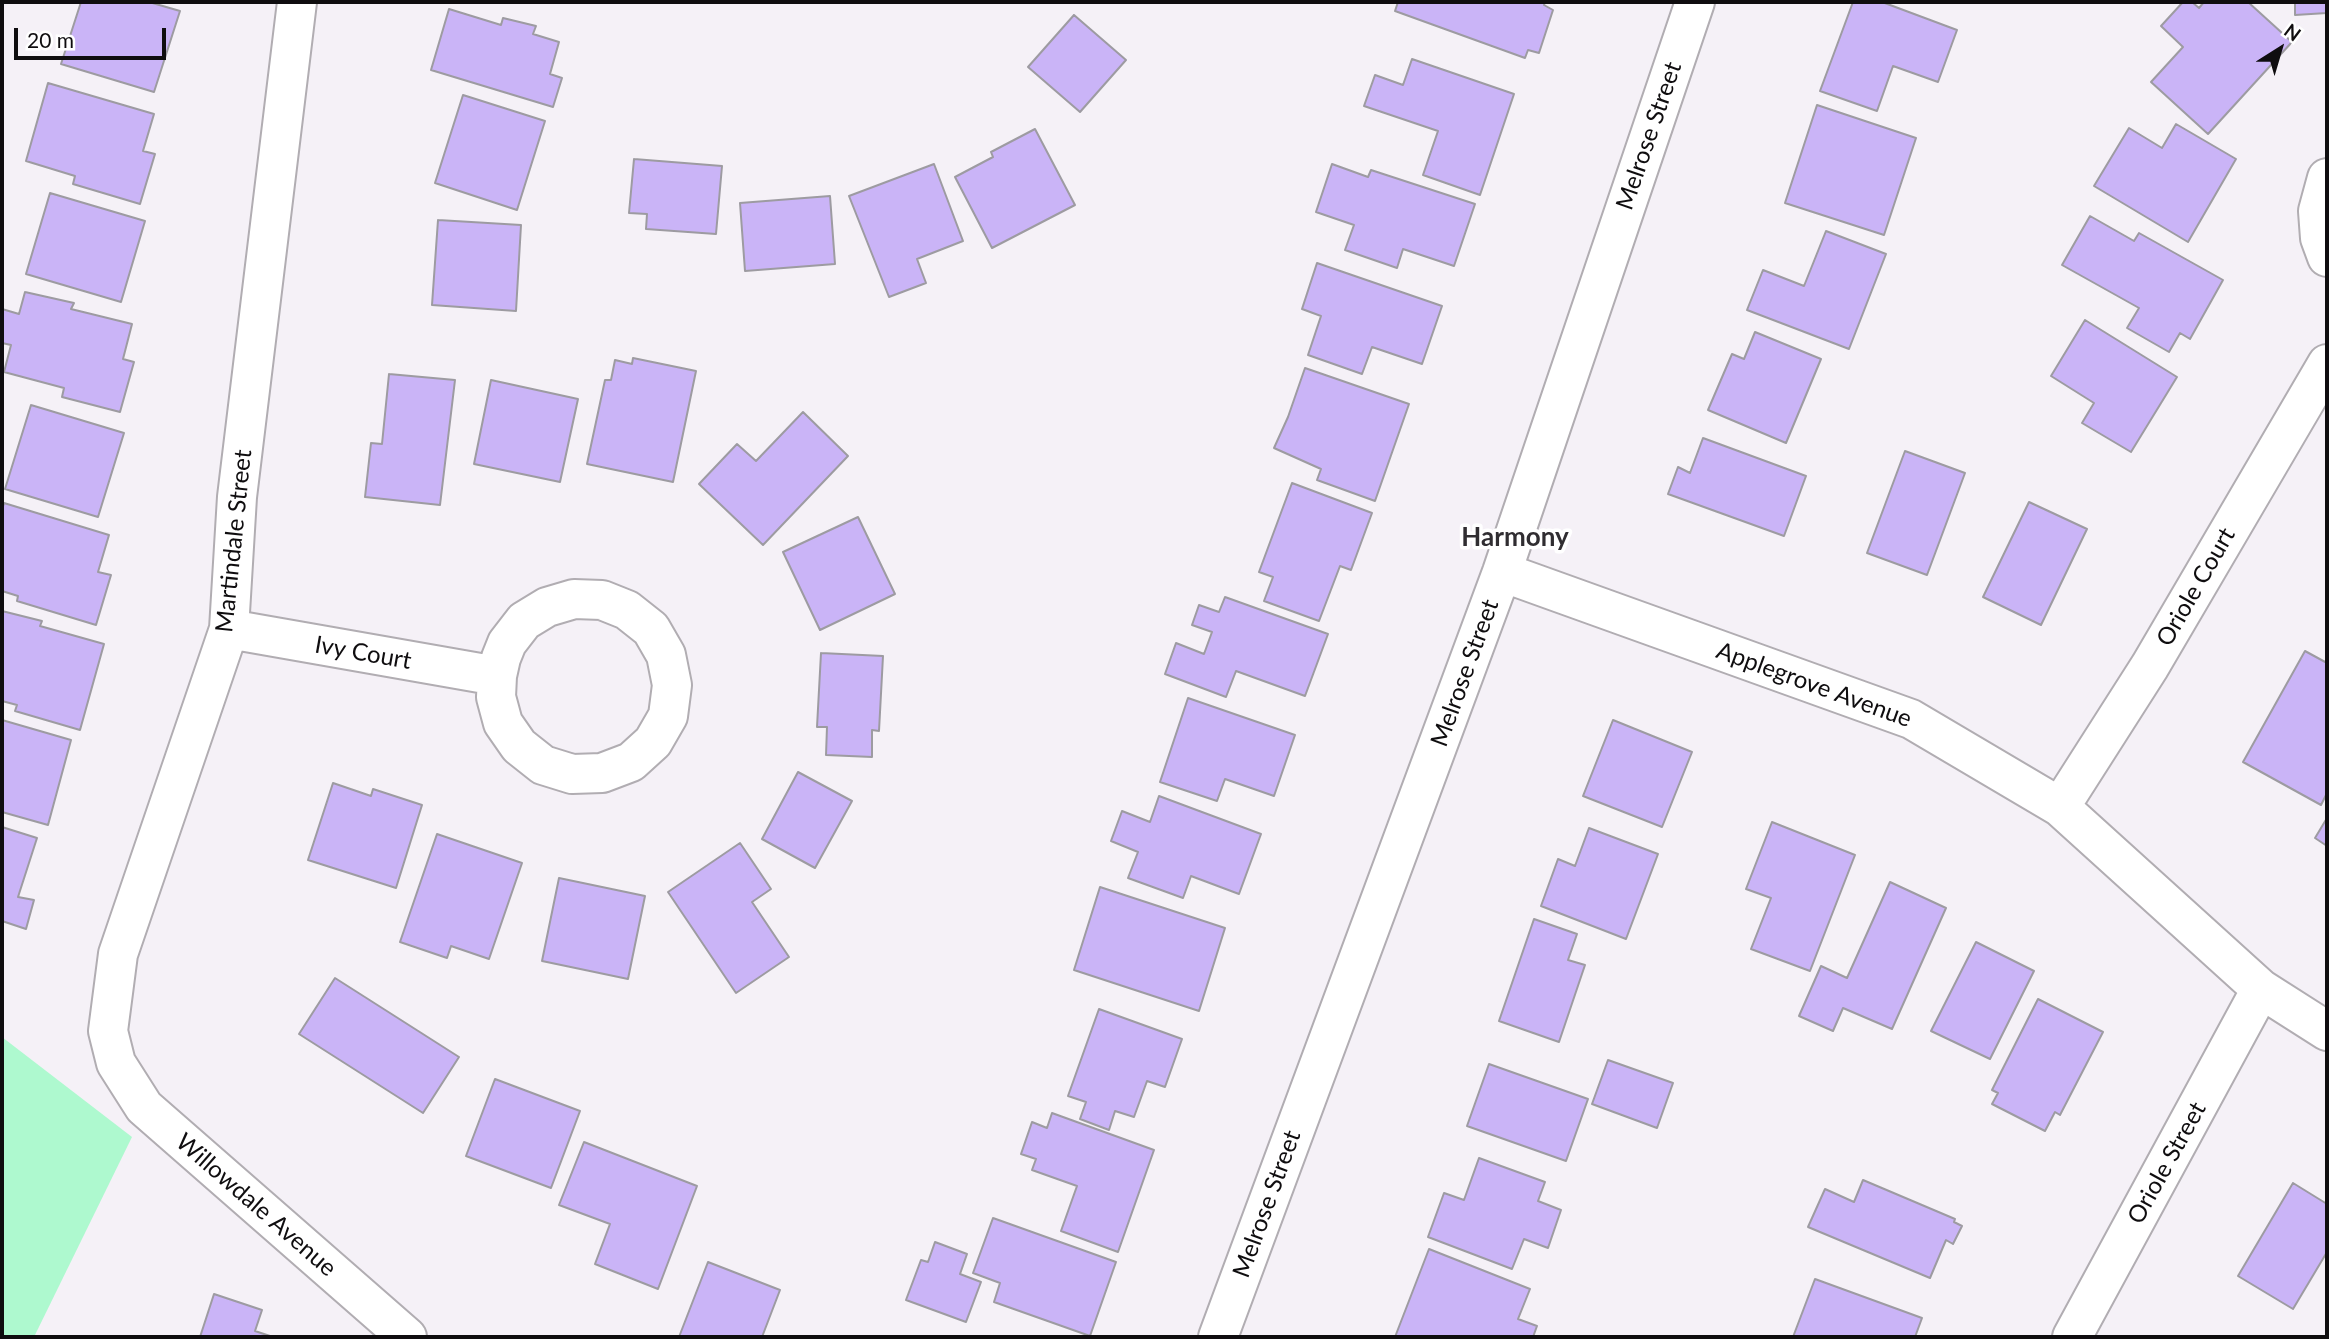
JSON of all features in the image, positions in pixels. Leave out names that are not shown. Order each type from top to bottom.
[{"type":"street","name":"Martindale Street","points":[[116,1063],[108,1031],[118,954],[229,629],[237,497],[297,2]]},
{"type":"street","name":"Melrose Street","points":[[1218,1337],[1502,572],[1695,2]]},
{"type":"street","points":[[2327,178],[2318,211],[2320,239],[2327,257]]},
{"type":"street","name":"Oriole Court","points":[[2060,807],[2150,666],[2327,365]]},
{"type":"street","name":"Applegrove Avenue","points":[[1502,572],[1911,719],[2060,807],[2261,989],[2327,1031]]},
{"type":"street","points":[[574,599],[601,600],[627,610],[651,629],[666,655],[672,685],[668,716],[653,742],[631,762],[602,773],[572,774],[543,765],[519,746],[503,723],[496,697],[497,676],[507,643],[524,621],[547,607],[574,599]]},
{"type":"street","name":"Ivy Court","points":[[229,629],[497,676]]},
{"type":"street","name":"Oriole Street","points":[[2072,1337],[2261,989]]},
{"type":"street","name":"Willowdale Avenue","points":[[116,1063],[144,1107],[407,1337]]},
{"type":"green space","points":[[2,1037],[132,1137],[34,1337],[2,1337]]},
{"type":"building","points":[[81,2],[149,2],[180,11],[154,92],[61,64]]},
{"type":"building","points":[[1398,2],[1545,2],[1544,5],[1553,10],[1539,53],[1528,50],[1525,58],[1395,11]]},
{"type":"building","points":[[1853,2],[1882,2],[1957,30],[1938,82],[1893,66],[1877,111],[1820,91]]},
{"type":"building","points":[[2183,2],[2192,2],[2199,8],[2204,2],[2248,2],[2292,42],[2208,134],[2151,82],[2183,47],[2161,26]]},
{"type":"building","points":[[2295,2],[2327,2],[2327,13],[2295,15]]},
{"type":"building","points":[[449,9],[501,25],[503,18],[536,26],[533,34],[559,42],[550,74],[562,78],[553,107],[431,70]]},
{"type":"building","points":[[1074,15],[1126,60],[1080,112],[1028,67]]},
{"type":"building","points":[[1412,59],[1514,94],[1480,195],[1423,175],[1438,131],[1364,106],[1375,75],[1403,85]]},
{"type":"building","points":[[48,83],[154,114],[143,151],[155,154],[140,204],[73,184],[75,176],[26,161]]},
{"type":"building","points":[[463,95],[545,121],[517,210],[435,183]]},
{"type":"building","points":[[1817,105],[1916,138],[1884,235],[1785,203]]},
{"type":"building","points":[[2176,124],[2236,159],[2188,242],[2094,186],[2129,128],[2162,148]]},
{"type":"building","points":[[1035,129],[1075,205],[992,248],[955,177],[993,157],[991,152]]},
{"type":"building","points":[[634,159],[722,166],[716,234],[646,229],[647,214],[629,213]]},
{"type":"building","points":[[934,164],[963,241],[917,259],[926,283],[889,297],[849,196]]},
{"type":"building","points":[[1332,164],[1368,177],[1371,170],[1475,204],[1454,266],[1403,249],[1397,268],[1345,250],[1354,225],[1316,212]]},
{"type":"building","points":[[50,193],[145,221],[121,302],[26,274]]},
{"type":"building","points":[[830,196],[835,264],[745,271],[740,203]]},
{"type":"building","points":[[2090,216],[2134,241],[2139,233],[2223,280],[2190,339],[2180,333],[2169,352],[2127,328],[2139,308],[2062,265]]},
{"type":"building","points":[[438,220],[521,225],[516,311],[432,305]]},
{"type":"building","points":[[1826,231],[1886,254],[1849,349],[1747,310],[1763,270],[1804,286]]},
{"type":"building","points":[[1317,263],[1442,306],[1422,364],[1372,347],[1362,374],[1308,355],[1321,316],[1302,309]]},
{"type":"building","points":[[25,292],[74,303],[71,309],[132,324],[123,359],[134,362],[120,412],[62,397],[64,388],[4,372],[11,345],[2,343],[2,309],[19,314]]},
{"type":"building","points":[[2085,320],[2177,377],[2131,452],[2082,423],[2094,403],[2051,376]]},
{"type":"building","points":[[1755,332],[1821,359],[1786,443],[1708,410],[1732,354],[1744,359]]},
{"type":"building","points":[[633,358],[696,371],[673,482],[587,464],[605,380],[611,380],[615,360],[632,364]]},
{"type":"building","points":[[1305,368],[1409,404],[1375,501],[1317,480],[1321,469],[1274,448]]},
{"type":"building","points":[[389,374],[455,380],[440,505],[365,497],[371,443],[382,444]]},
{"type":"building","points":[[491,380],[578,399],[560,482],[474,464]]},
{"type":"building","points":[[31,405],[124,433],[98,517],[5,489]]},
{"type":"building","points":[[803,412],[848,456],[763,545],[699,484],[737,444],[756,461]]},
{"type":"building","points":[[1703,438],[1806,476],[1784,536],[1668,494],[1678,467],[1690,473]]},
{"type":"building","points":[[1905,451],[1965,473],[1927,575],[1867,553]]},
{"type":"building","points":[[1292,483],[1372,513],[1351,570],[1340,566],[1319,621],[1264,601],[1273,577],[1259,572]]},
{"type":"building","points":[[2029,502],[2087,529],[2041,625],[1983,597]]},
{"type":"building","points":[[4,503],[109,535],[98,572],[111,575],[96,625],[17,601],[18,596],[2,591]]},
{"type":"building","points":[[858,517],[895,594],[820,630],[783,552]]},
{"type":"building","points":[[1225,597],[1328,634],[1305,696],[1236,671],[1226,697],[1165,674],[1176,643],[1204,654],[1212,632],[1192,625],[1199,605],[1219,612]]},
{"type":"building","points":[[2,611],[42,621],[40,626],[104,644],[80,730],[15,711],[17,705],[2,701]]},
{"type":"building","points":[[2305,651],[2327,663],[2327,793],[2321,805],[2243,762]]},
{"type":"building","points":[[821,653],[883,656],[879,731],[872,730],[872,757],[826,755],[827,727],[817,727]]},
{"type":"building","points":[[1188,698],[1295,735],[1274,796],[1225,779],[1217,801],[1160,782]]},
{"type":"building","points":[[2,720],[71,740],[48,825],[2,812]]},
{"type":"building","points":[[1613,720],[1692,752],[1662,827],[1583,796]]},
{"type":"building","points":[[798,772],[852,801],[815,868],[762,839]]},
{"type":"building","points":[[333,783],[371,796],[373,789],[422,805],[396,888],[308,860]]},
{"type":"building","points":[[1159,796],[1261,834],[1239,894],[1191,876],[1183,898],[1128,878],[1138,852],[1111,841],[1122,811],[1150,822]]},
{"type":"building","points":[[2327,818],[2327,846],[2315,838]]},
{"type":"building","points":[[1772,822],[1855,855],[1810,971],[1751,949],[1771,898],[1746,889]]},
{"type":"building","points":[[2,827],[37,838],[18,897],[34,900],[26,929],[2,921]]},
{"type":"building","points":[[1589,828],[1658,854],[1626,939],[1541,906],[1558,859],[1575,866]]},
{"type":"building","points":[[437,834],[522,863],[489,959],[451,946],[447,958],[400,942]]},
{"type":"building","points":[[740,843],[771,889],[752,902],[789,957],[736,993],[668,892]]},
{"type":"building","points":[[559,878],[645,896],[628,979],[542,961]]},
{"type":"building","points":[[1890,882],[1946,908],[1892,1029],[1843,1008],[1833,1031],[1799,1016],[1821,966],[1847,978]]},
{"type":"building","points":[[1100,887],[1225,928],[1199,1011],[1074,970]]},
{"type":"building","points":[[1534,919],[1577,934],[1568,960],[1585,965],[1559,1042],[1499,1021]]},
{"type":"building","points":[[1976,942],[2034,971],[1990,1059],[1931,1031]]},
{"type":"building","points":[[335,978],[459,1057],[423,1113],[299,1034]]},
{"type":"building","points":[[2038,999],[2103,1032],[2060,1115],[2055,1112],[2045,1131],[1992,1104],[1998,1093],[1992,1090]]},
{"type":"building","points":[[1099,1009],[1182,1039],[1165,1087],[1147,1081],[1134,1117],[1115,1111],[1109,1130],[1080,1119],[1086,1102],[1068,1096]]},
{"type":"building","points":[[1608,1060],[1673,1083],[1657,1128],[1592,1104]]},
{"type":"building","points":[[1489,1064],[1588,1099],[1566,1161],[1467,1126]]},
{"type":"building","points":[[495,1079],[580,1111],[551,1188],[466,1156]]},
{"type":"building","points":[[1052,1113],[1154,1150],[1118,1252],[1061,1231],[1077,1186],[1032,1170],[1036,1159],[1021,1154],[1032,1122],[1047,1128]]},
{"type":"building","points":[[584,1142],[697,1186],[658,1289],[595,1264],[610,1224],[559,1205]]},
{"type":"building","points":[[1479,1158],[1545,1182],[1538,1201],[1561,1210],[1548,1248],[1524,1239],[1512,1269],[1428,1237],[1444,1193],[1464,1200]]},
{"type":"building","points":[[1863,1180],[1955,1219],[1954,1222],[1962,1226],[1953,1244],[1946,1240],[1930,1278],[1808,1227],[1825,1189],[1854,1202]]},
{"type":"building","points":[[2293,1183],[2327,1204],[2327,1252],[2293,1309],[2238,1276]]},
{"type":"building","points":[[993,1218],[1116,1262],[1090,1336],[994,1302],[1000,1283],[973,1273]]},
{"type":"building","points":[[935,1242],[967,1254],[960,1274],[981,1282],[966,1322],[906,1300],[921,1260],[928,1262]]},
{"type":"building","points":[[1429,1249],[1530,1289],[1518,1319],[1537,1326],[1533,1337],[1395,1337]]},
{"type":"building","points":[[708,1262],[780,1290],[762,1337],[679,1337]]},
{"type":"building","points":[[1815,1279],[1922,1318],[1915,1337],[1793,1337]]},
{"type":"building","points":[[214,1294],[262,1310],[255,1331],[273,1337],[200,1337]]},
{"type":"district","name":"Harmony","points":[[1515,538]]}]
